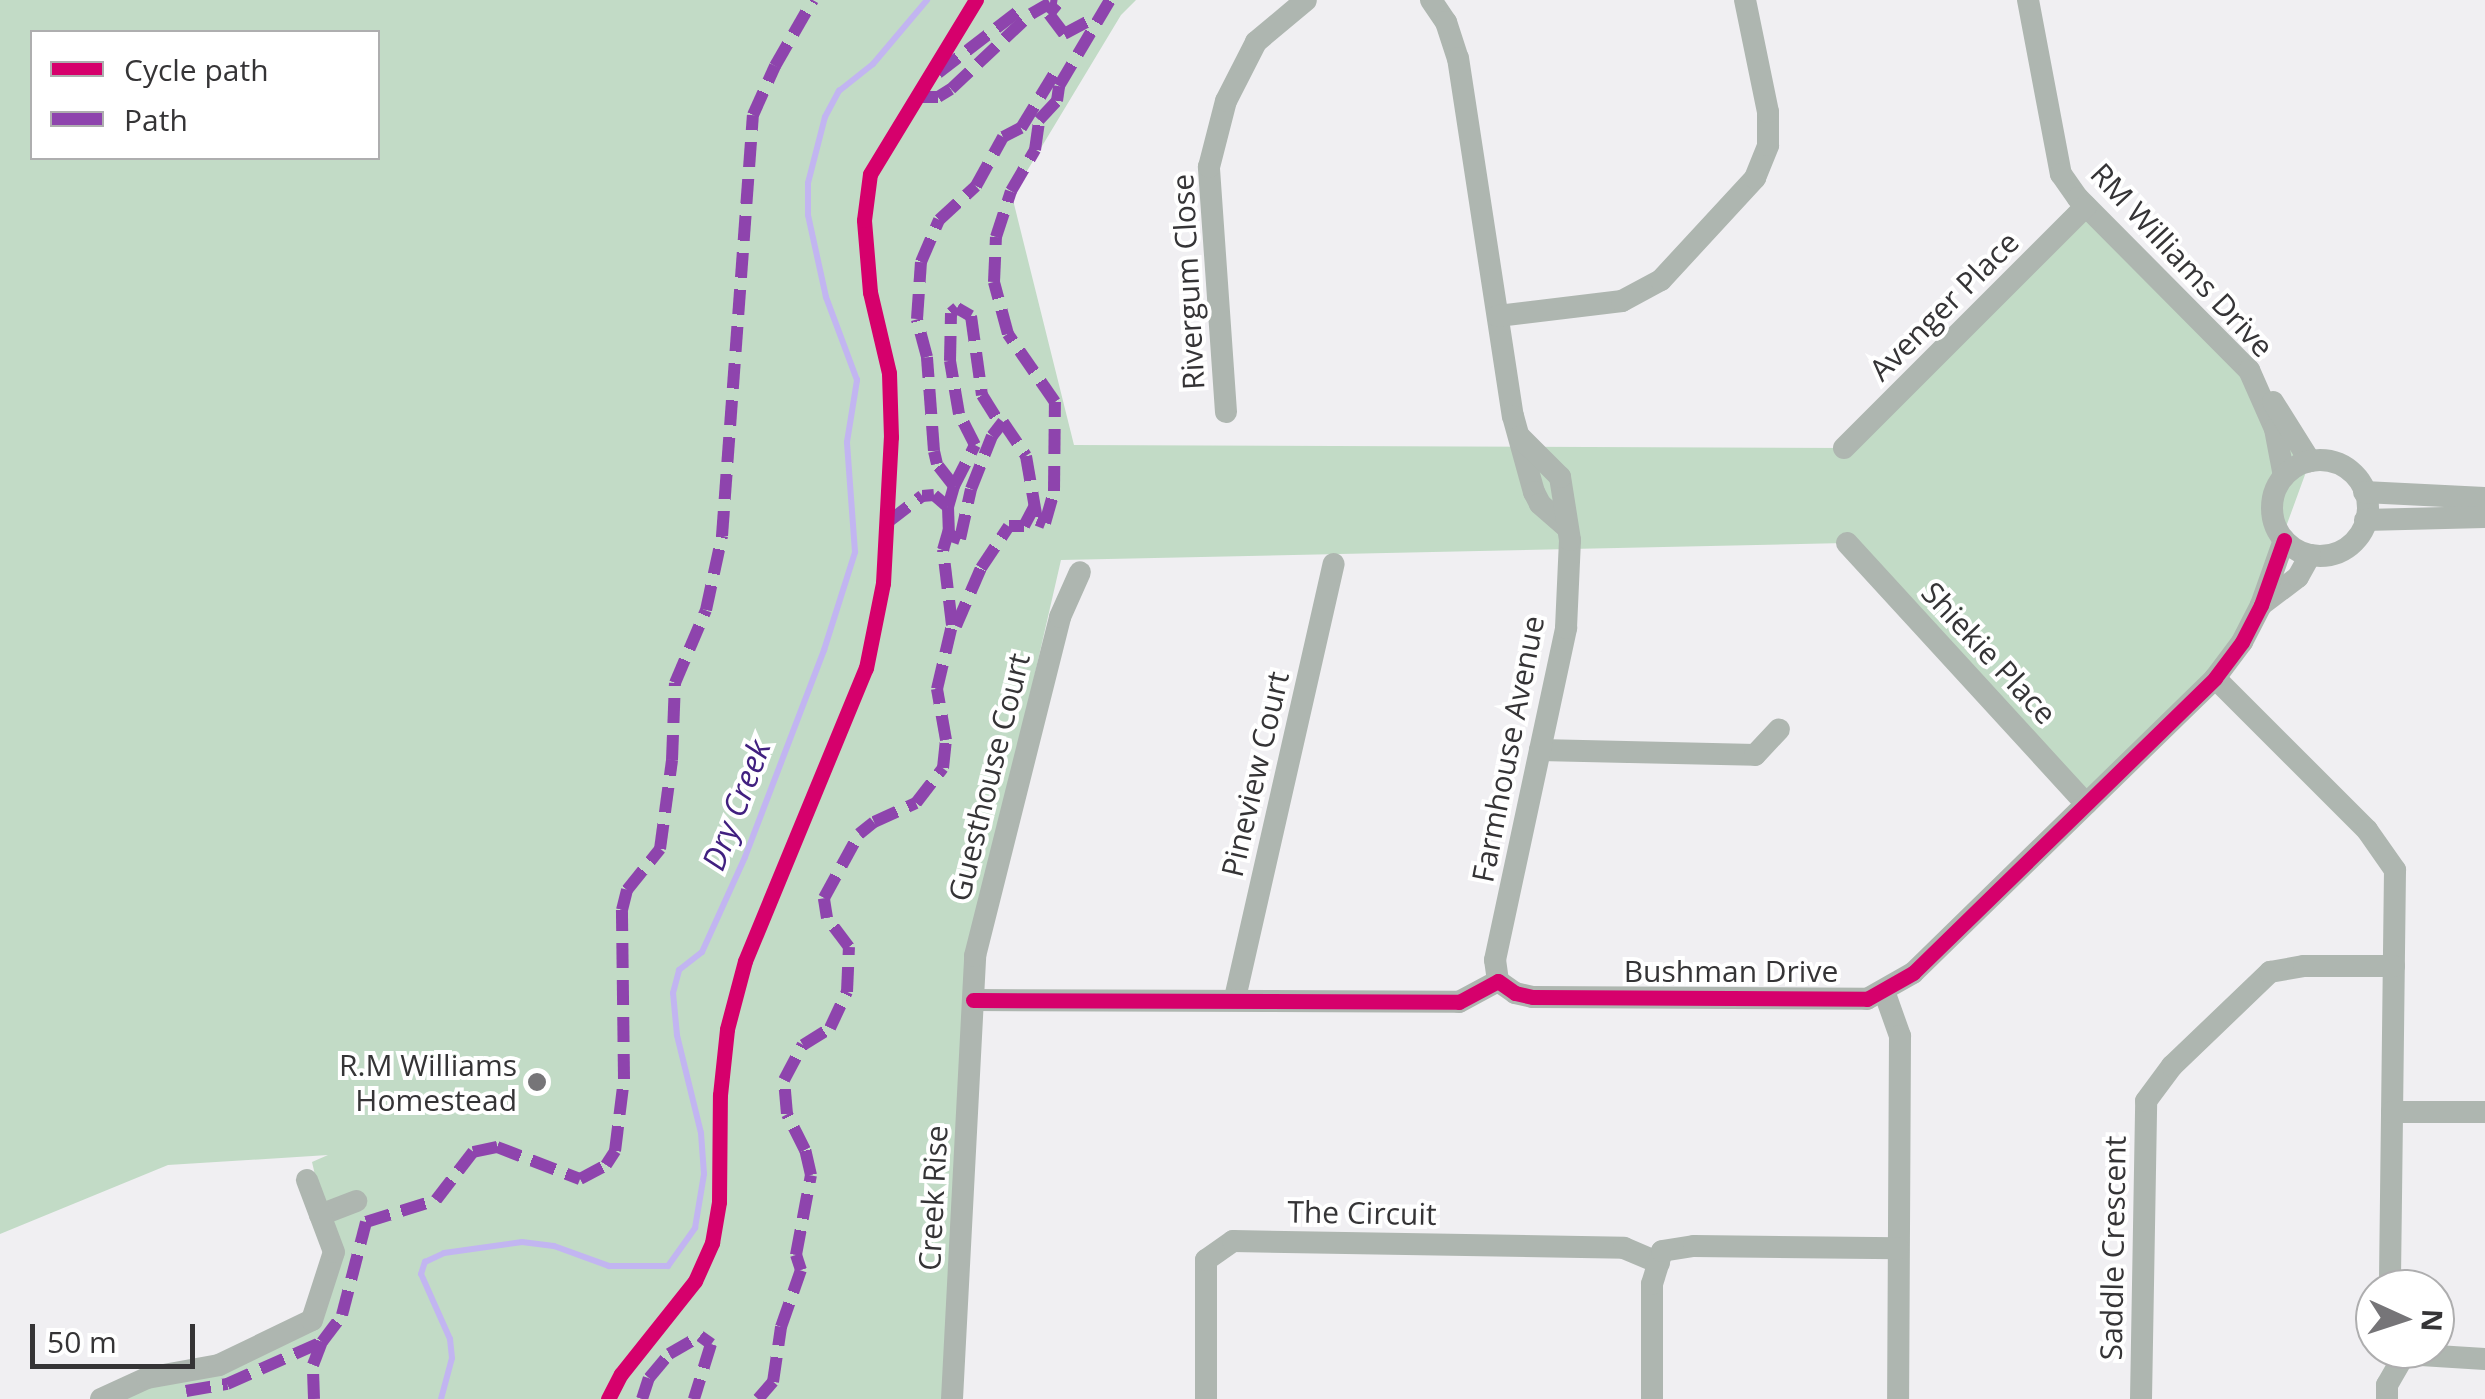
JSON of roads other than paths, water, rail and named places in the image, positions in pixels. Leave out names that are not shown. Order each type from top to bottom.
[{"type":"street","name":"Rivergum Close","points":[[1226,412],[1208,167],[1226,101],[1256,42],[1306,0]]},
{"type":"street","name":"Farmhouse Avenue","points":[[1432,0],[1446,22],[1458,58],[1520,437],[1538,501],[1566,527],[1570,540],[1566,628],[1495,960],[1498,981]]},
{"type":"street","points":[[1498,316],[1622,301],[1661,280],[1755,178],[1768,145],[1768,112],[1745,0]]},
{"type":"street","name":"RM Williams Drive","points":[[2028,0],[2056,162],[2086,206],[2257,384],[2288,421],[2310,461]]},
{"type":"street","name":"Avenger Place","points":[[1844,448],[2086,206]]},
{"type":"street","name":"RM Williams Drive","points":[[2257,384],[2274,429],[2284,476]]},
{"type":"street","points":[[2310,461],[2347,468],[2364,492],[2365,520],[2358,536],[2341,550],[2310,555],[2284,540],[2272,505],[2284,476],[2310,461]]},
{"type":"street","points":[[2364,492],[2485,498]]},
{"type":"street","points":[[2365,520],[2485,517]]},
{"type":"street","name":"Bushman Drive","points":[[1498,981],[1515,993],[1533,997],[1828,1001],[1866,999],[1884,991],[1913,974],[2215,678],[2242,642],[2261,605],[2284,540]]},
{"type":"street","name":"Shiekie Place","points":[[1846,543],[2086,804]]},
{"type":"street","name":"Bushman Drive","points":[[2261,605],[2298,576],[2310,555]]},
{"type":"street","name":"Pineview Court","points":[[1235,998],[1334,564]]},
{"type":"street","name":"Guesthouse Court","points":[[974,1000],[975,956],[1060,617],[1080,572]]},
{"type":"street","points":[[2215,678],[2367,830],[2395,870],[2390,1269]]},
{"type":"street","points":[[1540,750],[1755,754],[1779,729]]},
{"type":"street","name":"Saddle Crescent","points":[[2141,1399],[2146,1101],[2172,1066],[2270,972],[2304,966],[2394,966]]},
{"type":"street","points":[[974,1000],[1235,998],[1460,1002],[1498,981]]},
{"type":"street","points":[[1884,991],[1900,1036],[1898,1399]]},
{"type":"street","name":"Creek Rise","points":[[952,1399],[974,1000]]},
{"type":"street","points":[[2392,1112],[2485,1112]]},
{"type":"street","points":[[101,1399],[147,1378],[218,1365],[312,1320],[334,1252],[307,1180]]},
{"type":"street","points":[[320,1215],[356,1201]]},
{"type":"street","name":"The Circuit","points":[[1206,1399],[1206,1260],[1233,1242],[1624,1248],[1658,1263]]},
{"type":"street","points":[[1652,1399],[1652,1284],[1662,1251],[1694,1246],[1898,1248]]},
{"type":"street","points":[[2455,1356],[2485,1359]]},
{"type":"street","points":[[2387,1399],[2387,1385],[2395,1369]]},
{"type":"waterway","name":"Dry Creek","points":[[441,1399],[452,1358],[450,1339],[421,1274],[425,1262],[444,1253],[522,1242],[554,1246],[609,1266],[668,1266],[695,1228],[704,1174],[701,1133],[677,1035],[673,993],[679,970],[702,952],[745,857],[824,650],[855,552],[847,442],[857,380],[826,297],[808,215],[808,183],[825,117],[839,91],[873,64],[927,0]]},
{"type":"place","name":"R.M Williams Homestead","points":[[537,1082]]}]
